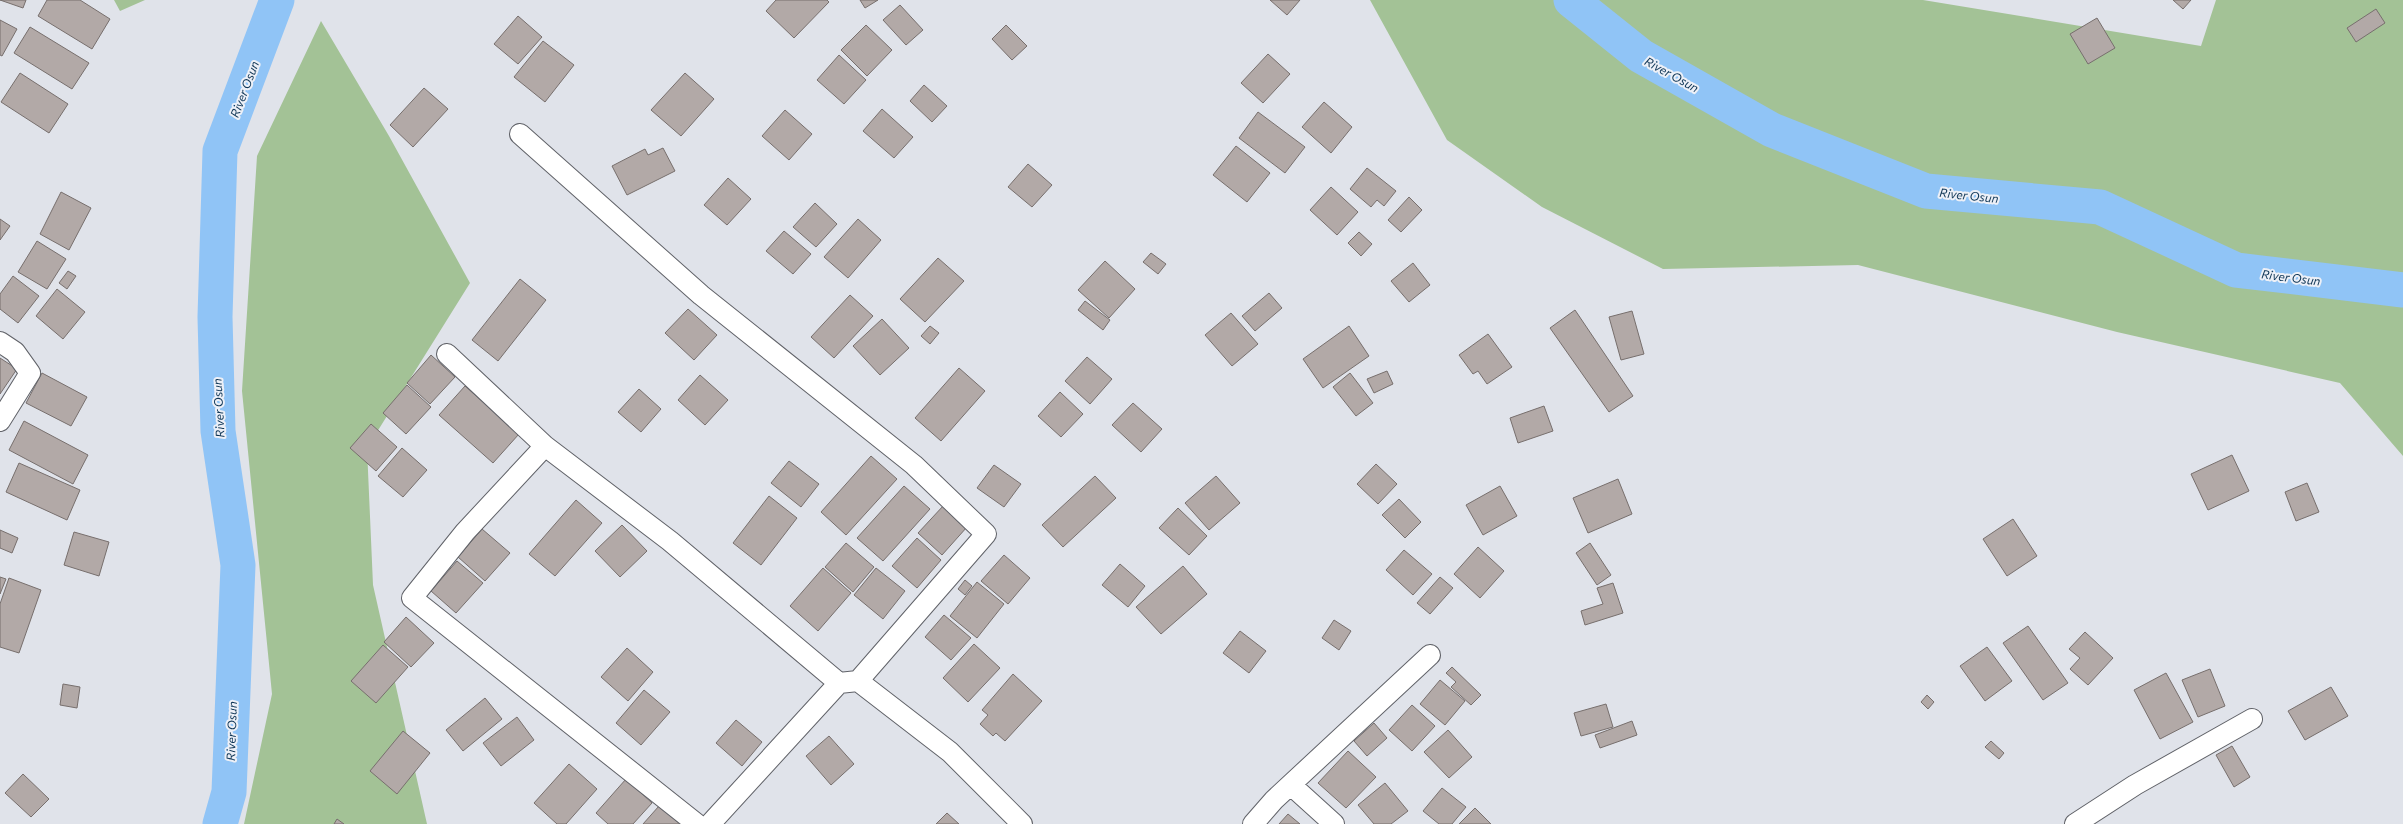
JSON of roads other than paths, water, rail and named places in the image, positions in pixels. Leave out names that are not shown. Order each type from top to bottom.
[{"type":"street","points":[[520,134],[701,295],[914,465],[986,534],[858,681],[839,683],[710,824]]},
{"type":"street","points":[[0,342],[15,352],[30,373],[0,421]]},
{"type":"street","points":[[447,354],[545,446],[670,541],[839,683]]},
{"type":"street","points":[[545,446],[465,532],[412,598],[697,824]]},
{"type":"street","points":[[1253,824],[1291,785],[1430,655]]},
{"type":"street","points":[[858,681],[950,752],[1022,824]]},
{"type":"street","points":[[2075,824],[2135,785],[2252,719]]},
{"type":"street","points":[[1291,785],[1334,824]]},
{"type":"waterway","name":"River Osun","points":[[220,824],[229,792],[238,565],[218,431],[215,317],[220,151],[277,0]]},
{"type":"waterway","name":"River Osun","points":[[1571,0],[1641,56],[1772,130],[1926,191],[2100,207],[2236,270],[2403,290]]}]
